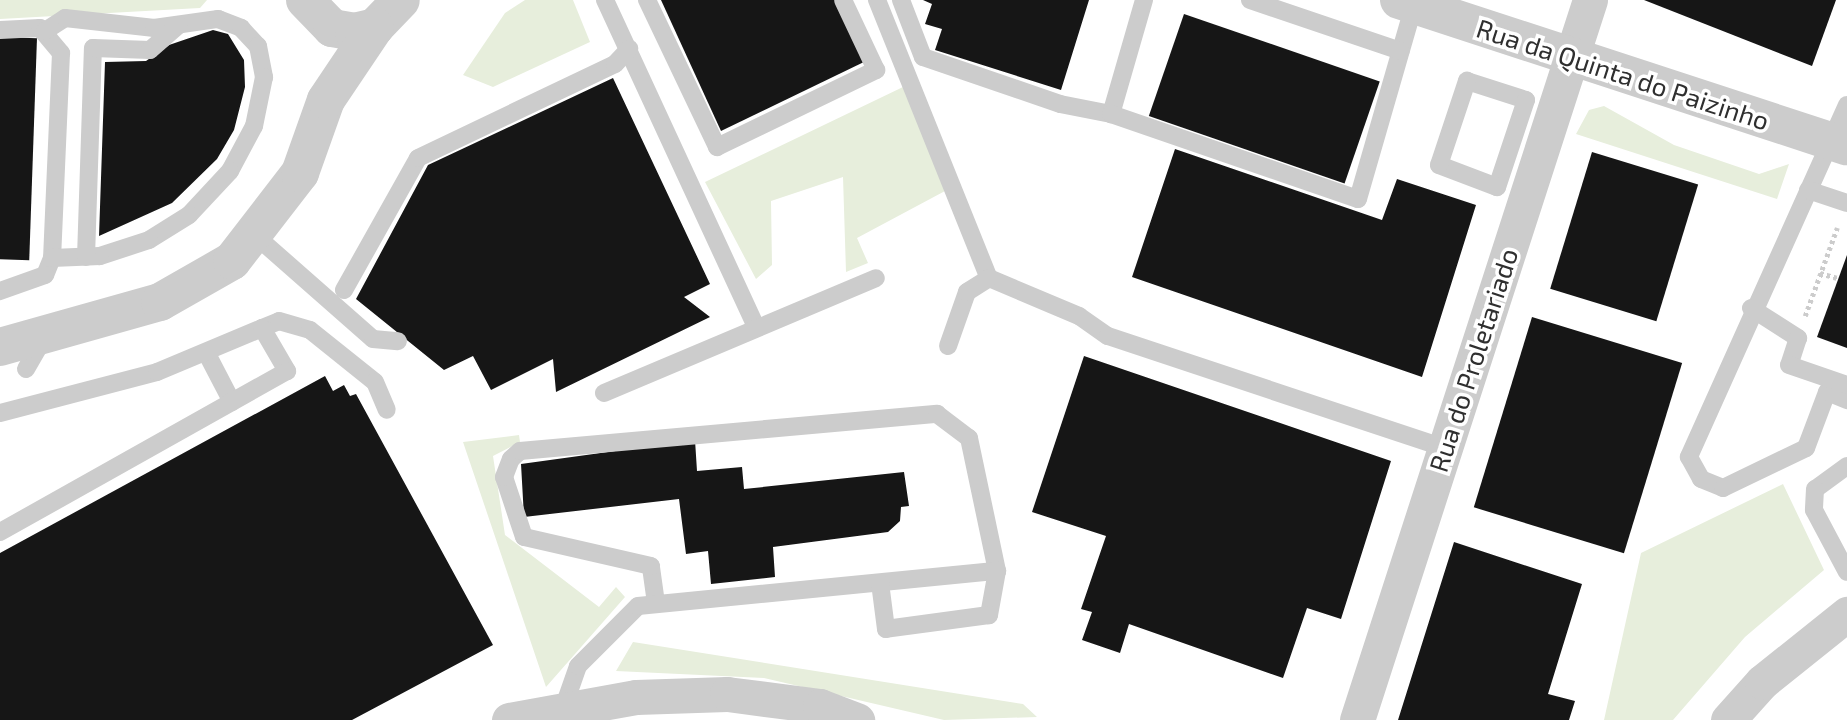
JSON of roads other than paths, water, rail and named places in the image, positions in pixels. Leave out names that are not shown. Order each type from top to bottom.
[{"type":"street","name":"Rua do Proletariado","points":[[1357,720],[1445,448],[1525,153],[1570,57],[1590,0]]},
{"type":"street","name":"Rua da Quinta do Paizinho","points":[[1406,3],[1839,144]]},
{"type":"street","points":[[309,8],[354,32],[394,7]]},
{"type":"street","points":[[13,358],[46,335],[188,290],[257,237],[300,173],[326,100],[394,7]]},
{"type":"street","points":[[309,8],[326,100]]},
{"type":"street","points":[[1728,720],[1762,682],[1847,614]]},
{"type":"street","points":[[509,720],[564,706],[727,694],[820,706],[857,720]]},
{"type":"lane","points":[[606,0],[756,327]]},
{"type":"lane","points":[[647,0],[717,147],[876,71],[843,0]]},
{"type":"lane","points":[[877,0],[989,278],[1079,316],[1108,336],[1445,448]]},
{"type":"lane","points":[[901,0],[923,57],[1060,104],[1111,114],[1359,199],[1401,51],[1406,3]]},
{"type":"lane","points":[[1111,114],[1144,0]]},
{"type":"lane","points":[[1250,0],[1401,51]]},
{"type":"lane","points":[[0,30],[45,31],[65,18],[154,28],[218,19],[241,28],[258,46],[264,77],[254,126],[230,171],[189,215],[149,240],[86,257],[52,258]]},
{"type":"lane","points":[[86,257],[93,48],[150,50],[179,25]]},
{"type":"lane","points":[[0,291],[45,275],[52,258],[61,53],[45,31]]},
{"type":"lane","points":[[344,290],[418,158],[615,64],[629,49]]},
{"type":"lane","points":[[1467,81],[1526,100],[1525,153],[1497,187],[1438,165],[1467,81]]},
{"type":"lane","points":[[1847,105],[1839,144],[1808,190],[1755,300],[1689,457],[1701,479],[1723,488],[1807,448],[1827,392],[1847,400]]},
{"type":"lane","points":[[1808,190],[1847,203]]},
{"type":"lane","points":[[257,237],[373,339],[398,341]]},
{"type":"lane","points":[[604,393],[876,278]]},
{"type":"lane","points":[[948,346],[967,292],[989,278]]},
{"type":"lane","points":[[1755,300],[1798,338],[1789,365],[1847,385]]},
{"type":"lane","points":[[0,414],[208,354],[279,321],[310,330],[375,382],[387,410]]},
{"type":"lane","points":[[0,532],[287,371],[262,328]]},
{"type":"lane","points":[[208,354],[232,402]]},
{"type":"lane","points":[[656,603],[652,566],[524,537],[504,477],[511,459],[520,451],[937,414],[969,438],[997,571],[989,615],[886,629],[880,583]]},
{"type":"lane","points":[[1847,466],[1815,489],[1814,510],[1847,572]]},
{"type":"lane","points":[[564,706],[590,650],[638,606],[997,571]]}]
